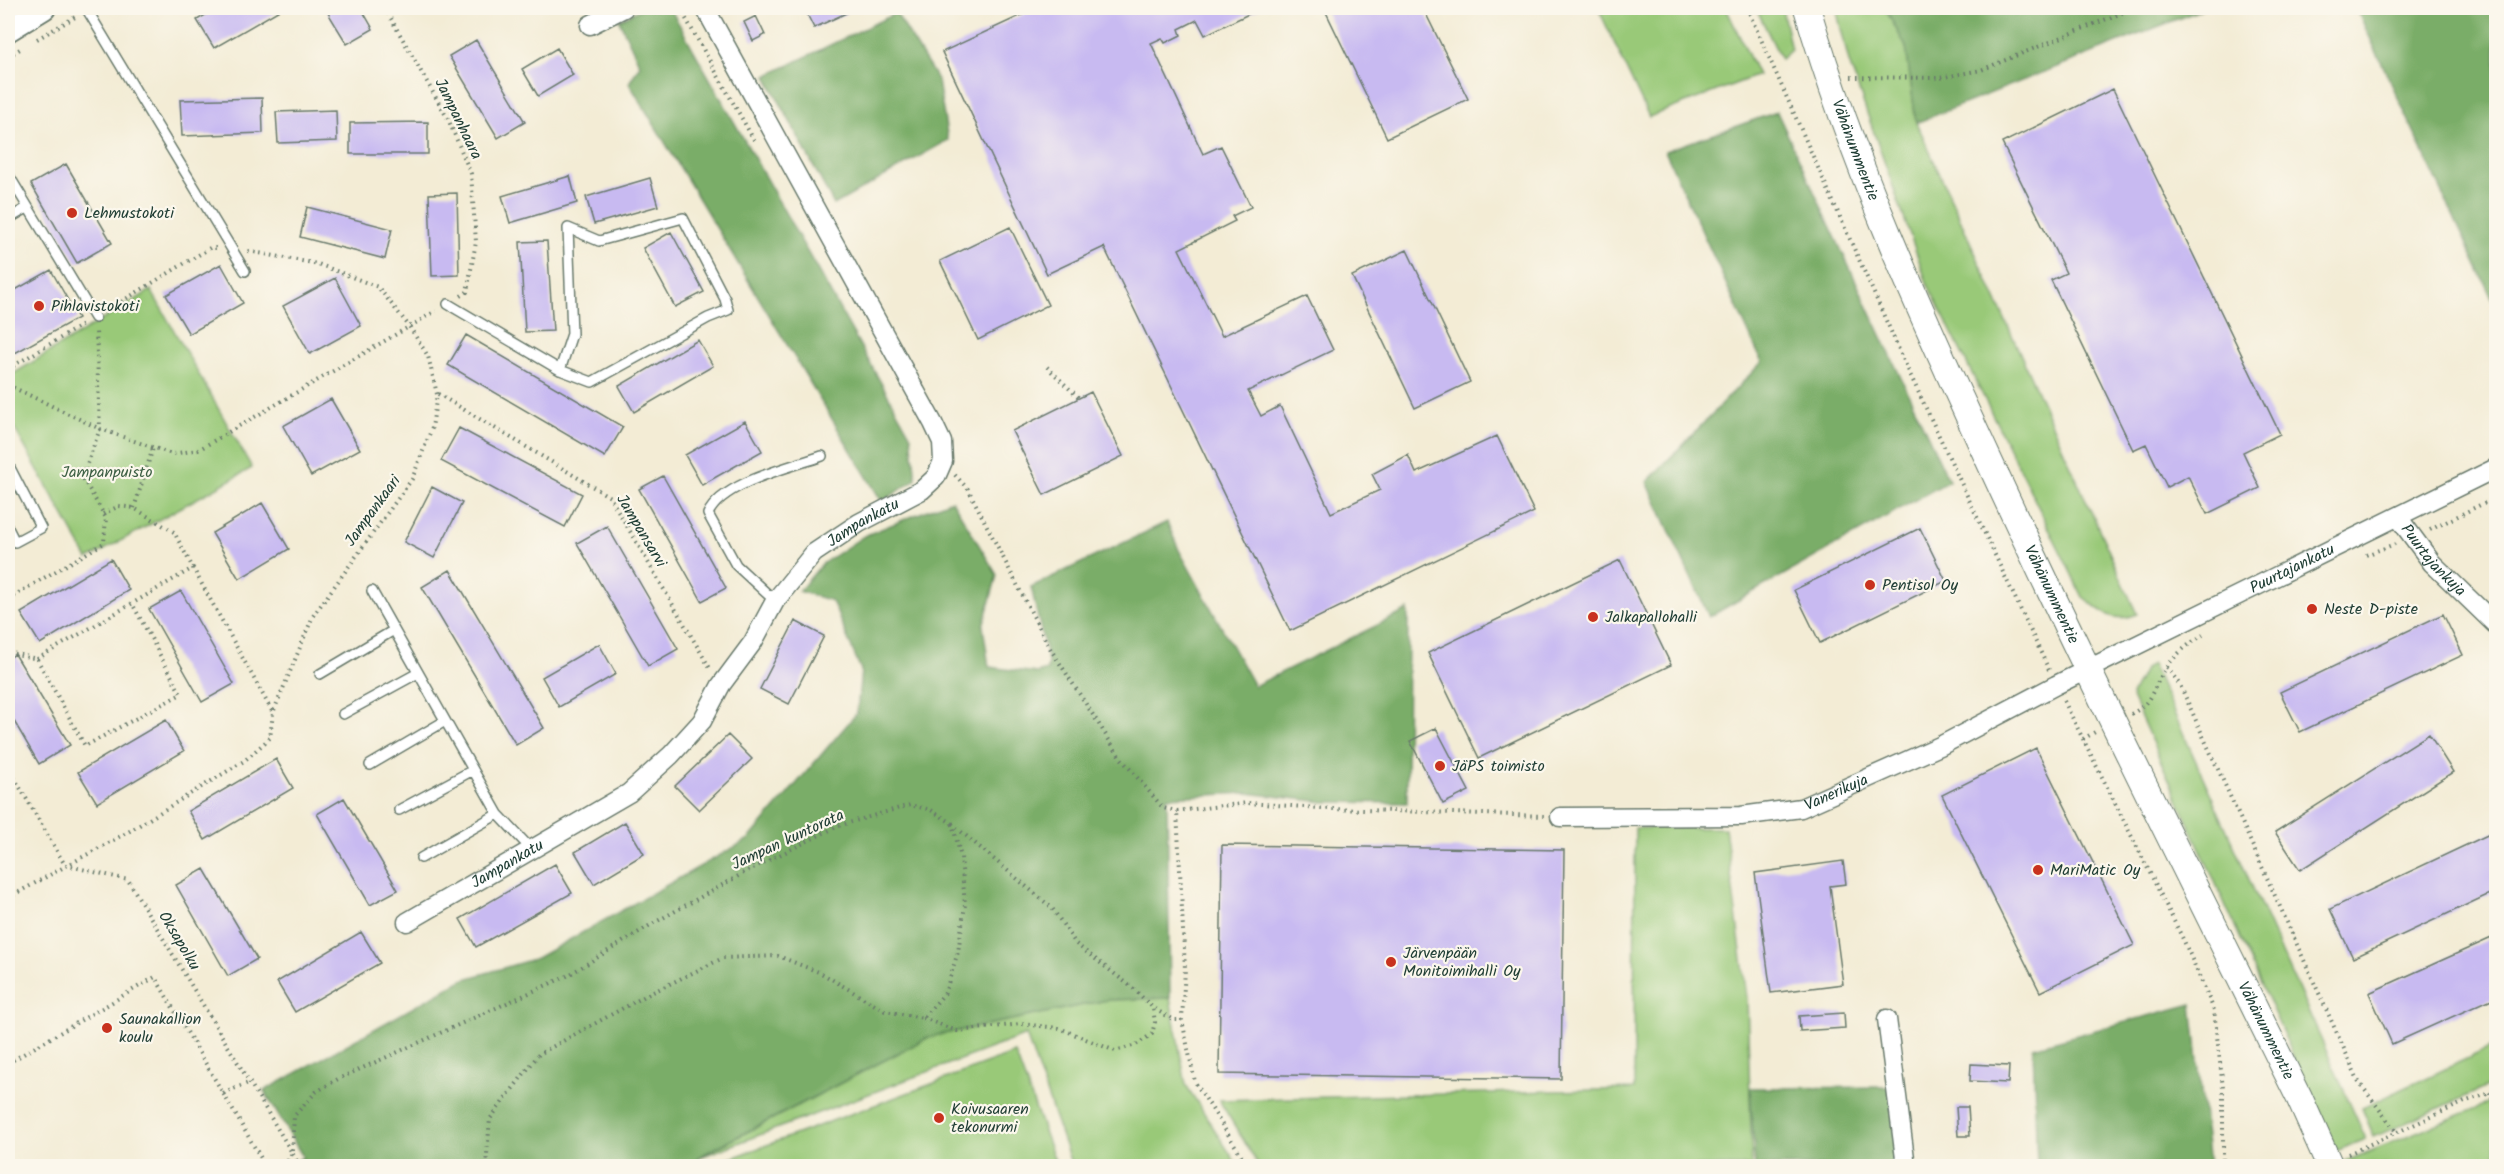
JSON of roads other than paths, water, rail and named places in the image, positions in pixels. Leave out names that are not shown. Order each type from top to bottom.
[{"type":"main road","name":"Vähänummentie","points":[[1807,8],[1829,76],[1881,216],[1950,377],[2088,670],[2299,1097],[2338,1161]]},
{"type":"street","points":[[8,30],[44,8]]},
{"type":"street","points":[[590,25],[624,8]]},
{"type":"street","name":"Jampankatu","points":[[407,922],[629,793],[671,755],[702,721],[721,686],[753,642],[775,601],[814,552],[859,523],[922,490],[936,477],[943,461],[942,442],[930,417],[705,8]]},
{"type":"street","name":"Puurtajankatu","points":[[2088,670],[2496,468]]},
{"type":"street","name":"Puurtajankuja","points":[[2398,517],[2411,539],[2432,563],[2496,625]]},
{"type":"street","name":"Vanerikuja","points":[[1560,817],[1742,816],[1801,808],[1940,746],[2088,670]]},
{"type":"street","points":[[1887,1019],[1906,1167]]},
{"type":"lane","points":[[86,9],[230,249],[246,271]]},
{"type":"lane","points":[[8,174],[95,318]]},
{"type":"lane","points":[[8,219],[27,208]]},
{"type":"lane","points":[[448,304],[560,370],[592,382],[708,318],[728,310],[725,299],[682,218],[599,241],[568,228],[572,334],[560,370]]},
{"type":"lane","points":[[775,601],[736,566],[708,514],[712,504],[752,480],[822,456]]},
{"type":"lane","points":[[8,464],[41,528],[15,542],[8,528]]},
{"type":"lane","points":[[372,591],[498,814],[531,849]]},
{"type":"lane","points":[[320,674],[394,630]]},
{"type":"lane","points":[[343,714],[418,673]]},
{"type":"lane","points":[[370,765],[445,720]]},
{"type":"lane","points":[[399,810],[473,770]]},
{"type":"lane","points":[[421,858],[498,814]]},
{"type":"place","name":"Lehmustokoti","points":[[72,213]]},
{"type":"place","name":"Pihlavistokoti","points":[[39,306]]},
{"type":"place","name":"Pentisol Oy","points":[[1870,585]]},
{"type":"place","name":"Neste D-piste","points":[[2312,609]]},
{"type":"place","name":"Jalkapallohalli","points":[[1593,617]]},
{"type":"place","name":"JäPS toimisto","points":[[1440,766]]},
{"type":"place","name":"MariMatic Oy","points":[[2038,870]]},
{"type":"place","name":"Järvenpään Monitoimihalli Oy","points":[[1391,962]]},
{"type":"place","name":"Saunakallion koulu","points":[[107,1028]]},
{"type":"place","name":"Koivusaaren tekonurmi","points":[[939,1118]]},
{"type":"park label","name":"Jampanpuisto","points":[[107,472]]}]
